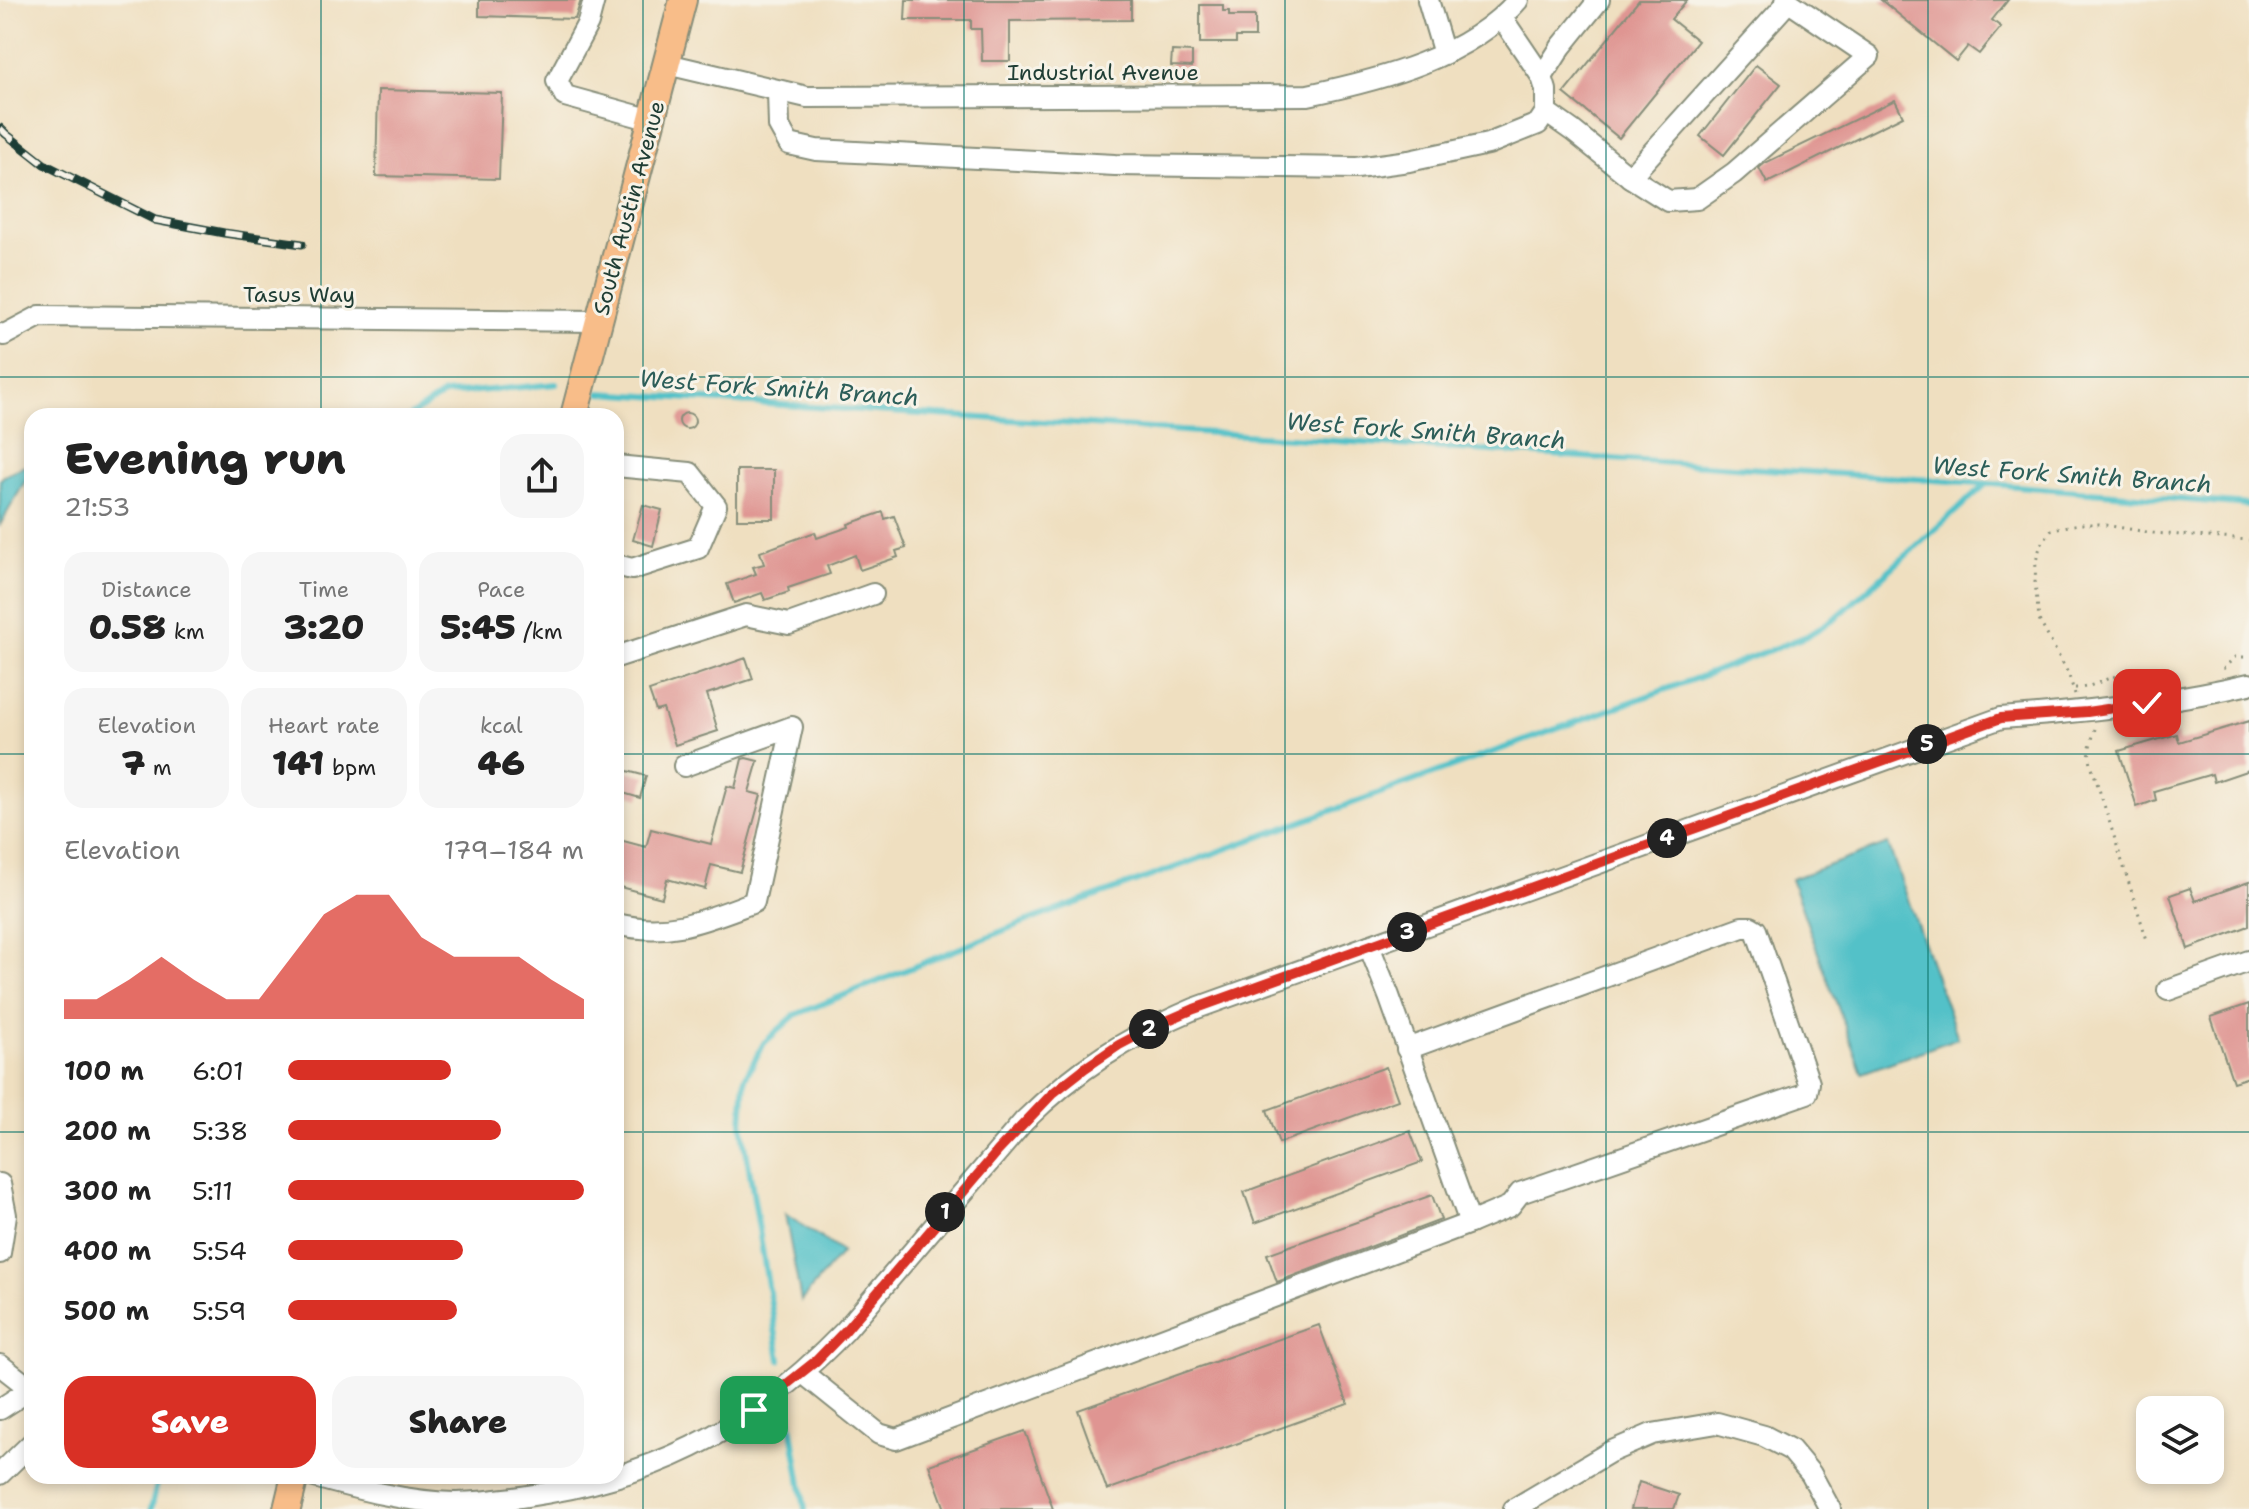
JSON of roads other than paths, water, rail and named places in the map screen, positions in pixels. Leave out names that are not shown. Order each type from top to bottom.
[{"type":"main road","name":"South Austin Avenue","points":[[577,408],[683,0]]},
{"type":"main road","points":[[287,1509],[293,1484]]},
{"type":"street","points":[[594,0],[588,23],[557,81],[565,96],[652,120]]},
{"type":"street","points":[[1428,0],[1444,54]]},
{"type":"street","name":"Industrial Avenue","points":[[667,64],[807,97],[1308,95],[1368,83],[1453,51],[1502,18],[1518,0]]},
{"type":"street","points":[[1542,77],[1561,47],[1599,0]]},
{"type":"street","points":[[1546,112],[1630,177],[1668,201],[1697,199],[1734,173],[1869,56],[1787,1],[1630,177]]},
{"type":"street","points":[[778,91],[779,126],[789,144],[816,150],[1115,165],[1357,168],[1409,161],[1488,144],[1538,124],[1546,112],[1546,90],[1542,77],[1502,18]]},
{"type":"street","name":"Tasus Way","points":[[2,334],[40,316],[598,321]]},
{"type":"street","points":[[624,467],[690,473],[716,506],[698,548],[632,569],[624,567]]},
{"type":"street","points":[[624,654],[746,615],[789,624],[873,594]]},
{"type":"street","points":[[624,1476],[688,1450],[724,1431],[803,1373],[845,1331],[1024,1121],[1053,1093],[1119,1045],[1181,1015],[2001,718],[2087,712],[2206,694],[2249,684]]},
{"type":"street","points":[[624,926],[655,930],[698,923],[754,902],[792,727],[684,766]]},
{"type":"street","points":[[803,1373],[879,1434],[896,1439],[1470,1223],[1510,1206],[1520,1193],[1807,1093],[1809,1083],[1756,930],[1751,927],[1742,927],[1407,1049]]},
{"type":"street","points":[[1369,946],[1470,1223]]},
{"type":"street","points":[[2168,990],[2249,961]]},
{"type":"street","points":[[0,1184],[6,1215],[0,1253]]},
{"type":"street","points":[[0,1365],[24,1384]]},
{"type":"street","points":[[0,1409],[24,1395]]},
{"type":"street","points":[[1514,1509],[1610,1452],[1652,1434],[1717,1423],[1764,1436],[1791,1450],[1811,1474],[1830,1509]]},
{"type":"street","points":[[0,1474],[24,1451]]},
{"type":"street","points":[[341,1484],[431,1505],[491,1501],[592,1484]]},
{"type":"water","points":[[24,466],[24,483],[0,525],[0,480]]},
{"type":"water","points":[[1888,844],[1958,1038],[1862,1073],[1791,879]]},
{"type":"water","points":[[785,1214],[842,1252],[801,1301]]},
{"type":"waterway","name":"West Fork Smith Branch","points":[[422,408],[444,394],[556,384]]},
{"type":"waterway","name":"West Fork Smith Branch","points":[[600,393],[1980,483],[2249,505]]},
{"type":"waterway","points":[[780,1360],[742,1124],[745,1078],[764,1043],[795,1015],[1022,923],[1807,636],[1838,616],[1986,484]]},
{"type":"waterway","points":[[789,1412],[805,1509]]},
{"type":"waterway","name":"West Fork Smith Branch","points":[[151,1509],[157,1484]]},
{"type":"railway","points":[[0,128],[44,164],[155,220],[302,244]]}]
